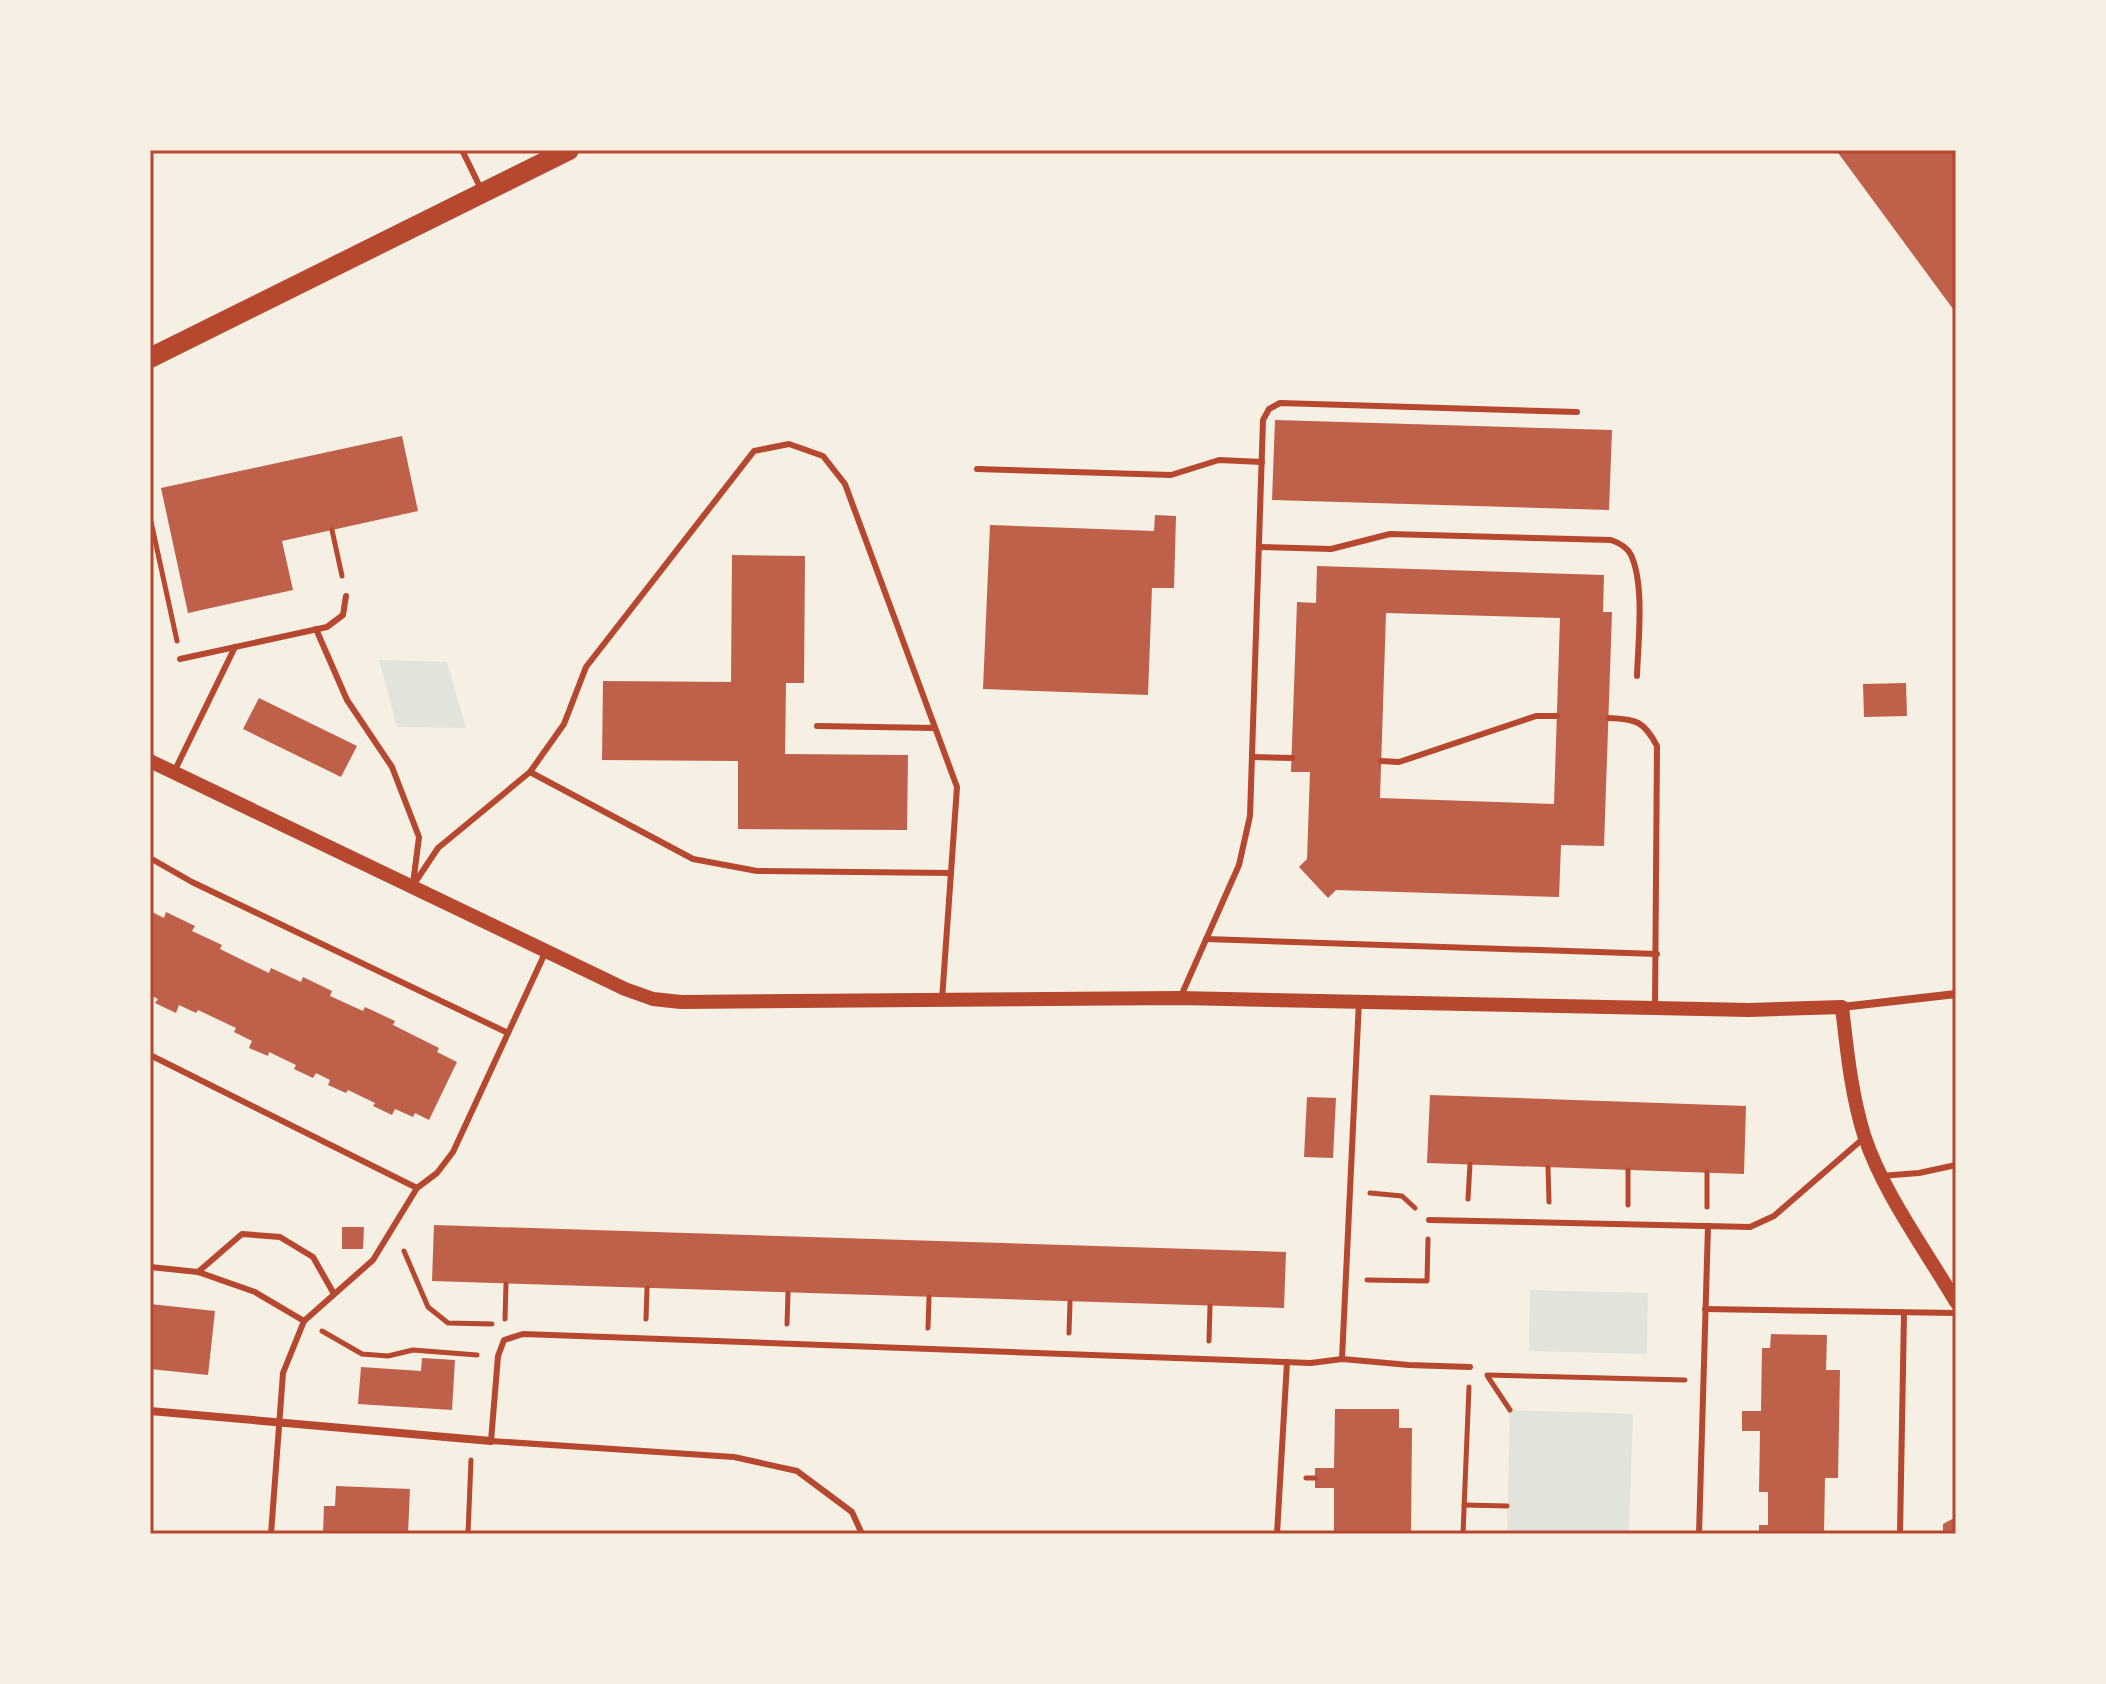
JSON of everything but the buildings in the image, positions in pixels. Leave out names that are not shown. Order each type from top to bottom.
[{"type":"main road","points":[[150,358],[569,150]]},
{"type":"street","points":[[150,761],[625,989],[653,999],[681,1002],[1180,998],[1749,1010],[1842,1007],[1956,994]]},
{"type":"street","points":[[1842,1007],[1849,1068],[1865,1137],[1881,1176],[1956,1302]]},
{"type":"street","points":[[150,1411],[491,1441]]},
{"type":"lane","points":[[462,150],[483,194]]},
{"type":"lane","points":[[1180,998],[1239,865],[1250,816],[1263,420],[1269,409],[1280,403],[1577,412]]},
{"type":"lane","points":[[412,887],[438,848],[530,772],[564,724],[586,667],[754,451],[789,444],[823,456],[845,484],[957,787],[942,1001]]},
{"type":"lane","points":[[977,469],[1171,475],[1219,460],[1262,462]]},
{"type":"lane","points":[[1259,547],[1331,549],[1390,534],[1611,540],[1622,544],[1631,555],[1639,593],[1637,676]]},
{"type":"lane","points":[[180,659],[327,627],[343,615],[346,596]]},
{"type":"lane","points":[[316,629],[347,700],[392,767],[419,837],[412,887]]},
{"type":"lane","points":[[174,772],[235,647]]},
{"type":"lane","points":[[1381,761],[1399,762],[1536,716],[1557,716]]},
{"type":"lane","points":[[1609,718],[1630,718],[1648,729],[1657,746],[1655,1008]]},
{"type":"lane","points":[[817,726],[935,728]]},
{"type":"lane","points":[[1252,757],[1292,758]]},
{"type":"lane","points":[[530,772],[693,859],[757,871],[951,873]]},
{"type":"lane","points":[[150,858],[192,882],[508,1033]]},
{"type":"lane","points":[[1206,939],[1657,954]]},
{"type":"lane","points":[[271,1534],[283,1373],[304,1321],[373,1260],[417,1188],[437,1173],[453,1152],[546,951]]},
{"type":"lane","points":[[1342,1359],[1359,1001]]},
{"type":"lane","points":[[150,1055],[417,1188]]},
{"type":"lane","points":[[1429,1220],[1750,1227],[1774,1216],[1865,1137]]},
{"type":"lane","points":[[1881,1176],[1919,1173],[1956,1165]]},
{"type":"lane","points":[[1699,1534],[1708,1226]]},
{"type":"lane","points":[[198,1272],[242,1234],[280,1237],[313,1257],[334,1294]]},
{"type":"lane","points":[[150,1267],[198,1272],[255,1292],[304,1321]]},
{"type":"lane","points":[[1705,1309],[1956,1313]]},
{"type":"lane","points":[[1900,1534],[1904,1313]]},
{"type":"lane","points":[[862,1534],[852,1512],[797,1471],[734,1457],[491,1441],[498,1356],[504,1340],[523,1334],[1311,1363],[1342,1359],[1470,1370]]},
{"type":"lane","points":[[1277,1534],[1287,1362]]},
{"type":"path","points":[[150,517],[180,659]]},
{"type":"path","points":[[332,530],[346,596]]},
{"type":"path","points":[[1467,1221],[1470,1164]]},
{"type":"path","points":[[1548,1167],[1549,1222]]},
{"type":"path","points":[[1628,1170],[1628,1224]]},
{"type":"path","points":[[1707,1172],[1708,1226]]},
{"type":"path","points":[[1346,1280],[1427,1281],[1429,1220],[1402,1196],[1350,1191]]},
{"type":"path","points":[[394,1228],[428,1307],[448,1323],[505,1324],[506,1284]]},
{"type":"path","points":[[645,1338],[647,1288]]},
{"type":"path","points":[[786,1344],[788,1293]]},
{"type":"path","points":[[927,1349],[929,1297]]},
{"type":"path","points":[[1068,1354],[1070,1302]]},
{"type":"path","points":[[1209,1359],[1210,1306]]},
{"type":"path","points":[[304,1321],[362,1354],[388,1356],[413,1350],[498,1356]]},
{"type":"path","points":[[1463,1534],[1470,1370],[1487,1375],[1702,1380]]},
{"type":"path","points":[[1487,1375],[1510,1410]]},
{"type":"path","points":[[468,1534],[472,1439]]},
{"type":"path","points":[[1306,1478],[1315,1478]]},
{"type":"path","points":[[1464,1505],[1507,1506]]},
{"type":"shaded area","points":[[379,660],[447,662],[466,728],[397,727]]},
{"type":"shaded area","points":[[1530,1290],[1648,1293],[1647,1354],[1529,1351]]},
{"type":"shaded area","points":[[1510,1410],[1633,1414],[1629,1534],[1507,1534]]}]
